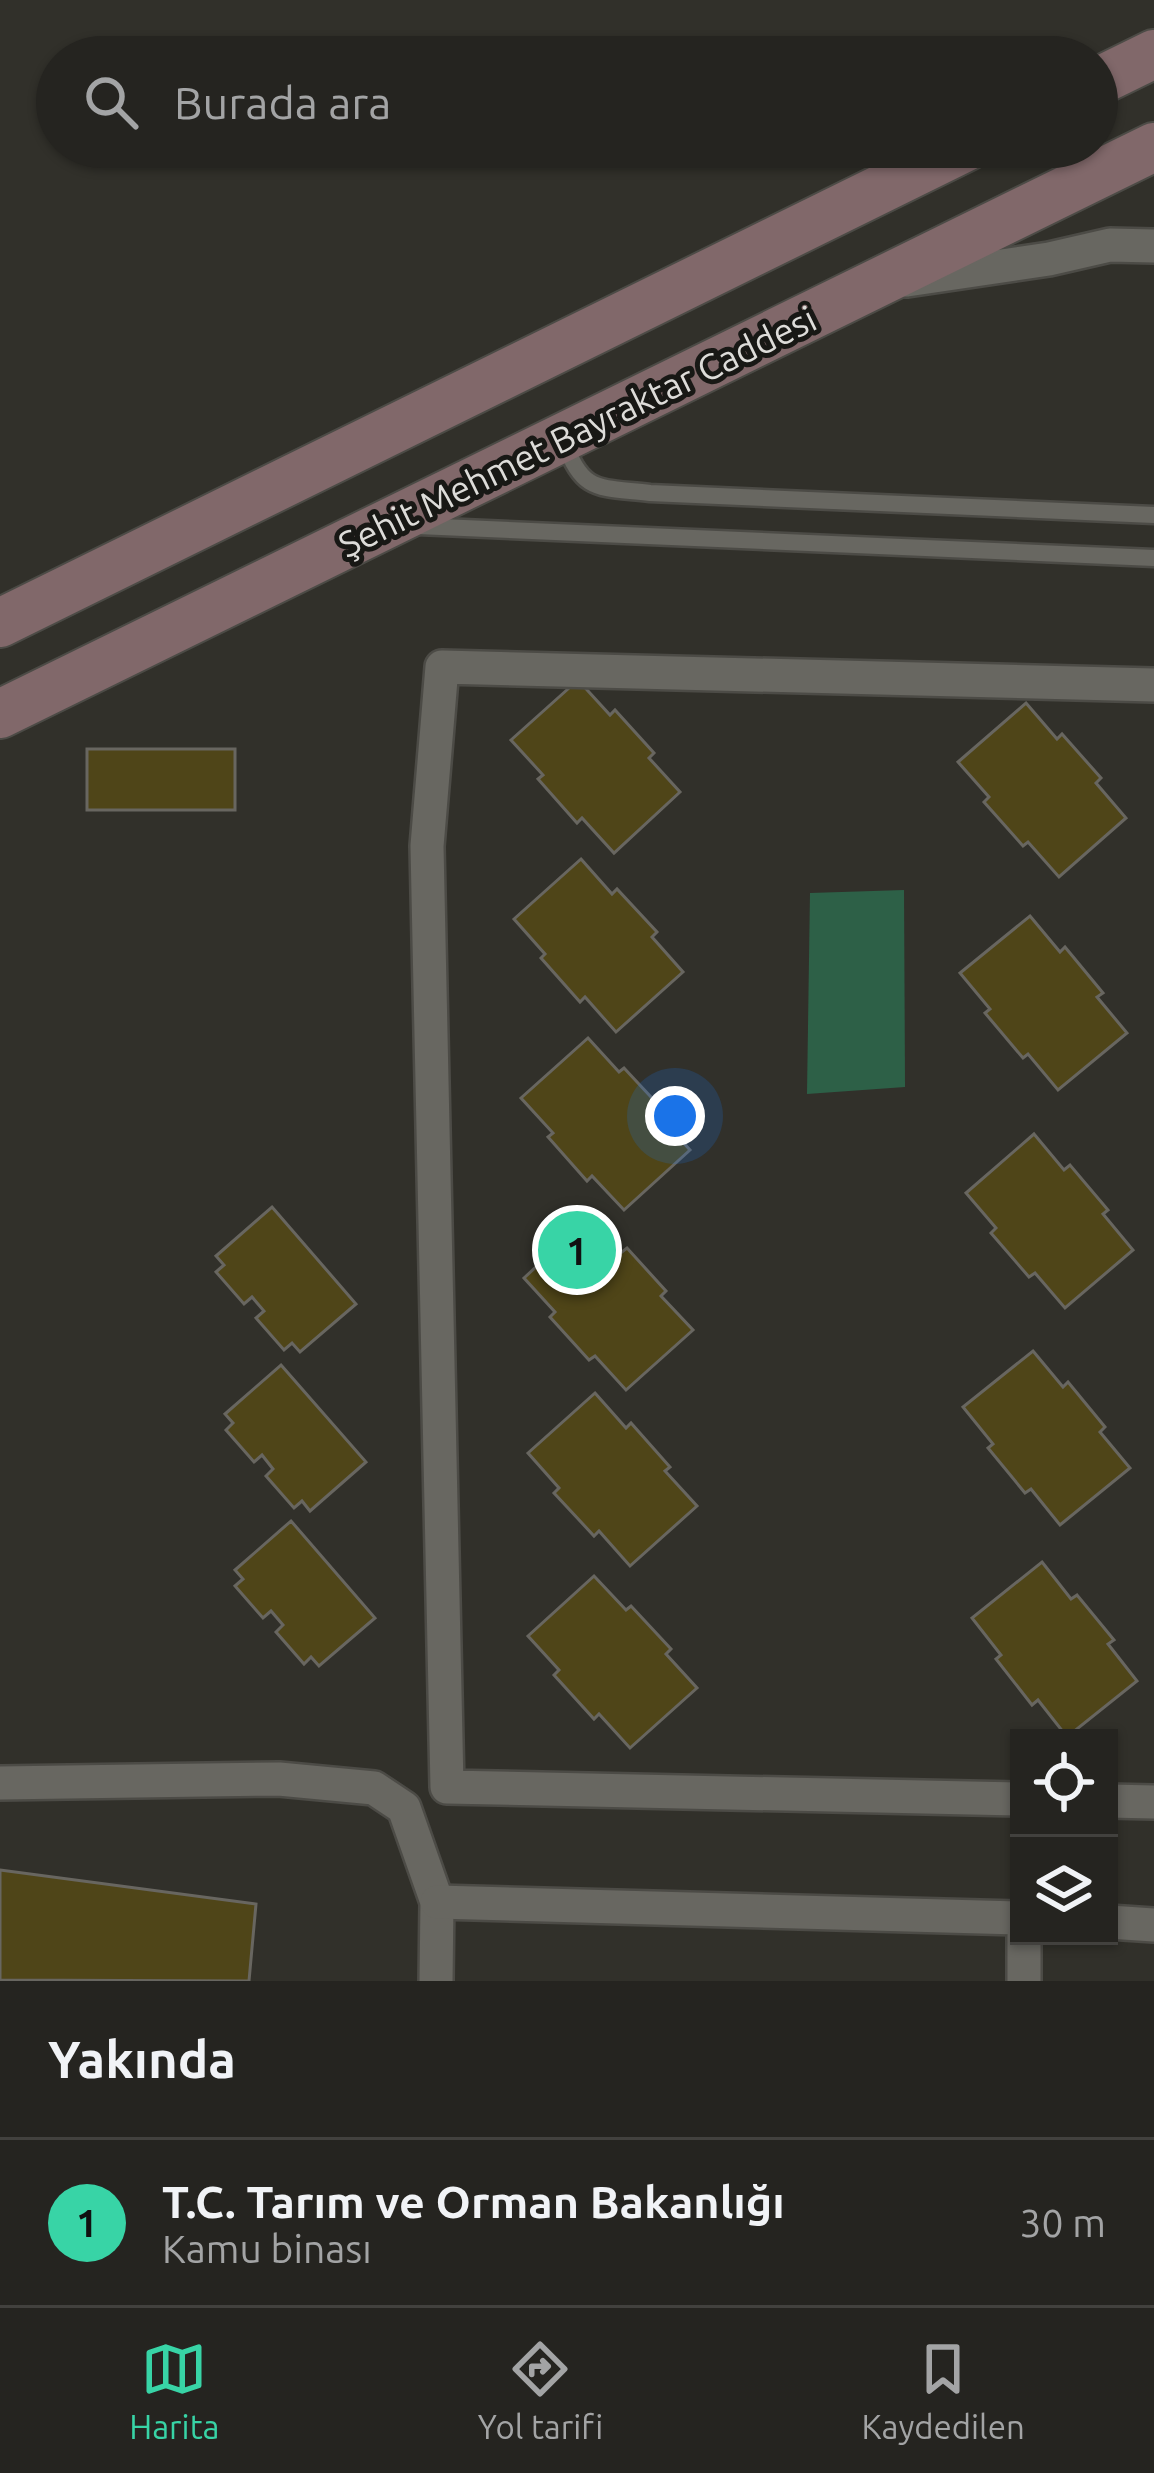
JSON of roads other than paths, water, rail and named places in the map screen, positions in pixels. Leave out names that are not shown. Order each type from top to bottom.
[{"type":"main road","points":[[1118,72],[1154,54]]},
{"type":"main road","name":"Şehit Mehmet Bayraktar Caddesi","points":[[1118,165],[1154,147]]},
{"type":"main road","points":[[0,623],[924,168]]},
{"type":"main road","name":"Şehit Mehmet Bayraktar Caddesi","points":[[0,714],[1111,168]]},
{"type":"street","points":[[873,285],[1049,260],[1110,244],[1154,246]]},
{"type":"street","points":[[1010,1799],[448,1787],[428,846],[442,667],[1154,685]]},
{"type":"street","points":[[0,1783],[279,1779],[374,1788],[404,1808],[437,1902],[436,1981]]},
{"type":"street","points":[[1118,1802],[1154,1802]]},
{"type":"street","points":[[437,1902],[1010,1918]]},
{"type":"street","points":[[1118,1923],[1154,1925]]},
{"type":"street","points":[[1024,1945],[1024,1981]]},
{"type":"lane","points":[[563,436],[574,469],[586,482],[604,488],[650,494],[1154,515]]},
{"type":"lane","points":[[388,525],[1154,558]]},
{"type":"place","name":"T.C. Tarım ve Orman Bakanlığı","points":[[577,1250]]}]
